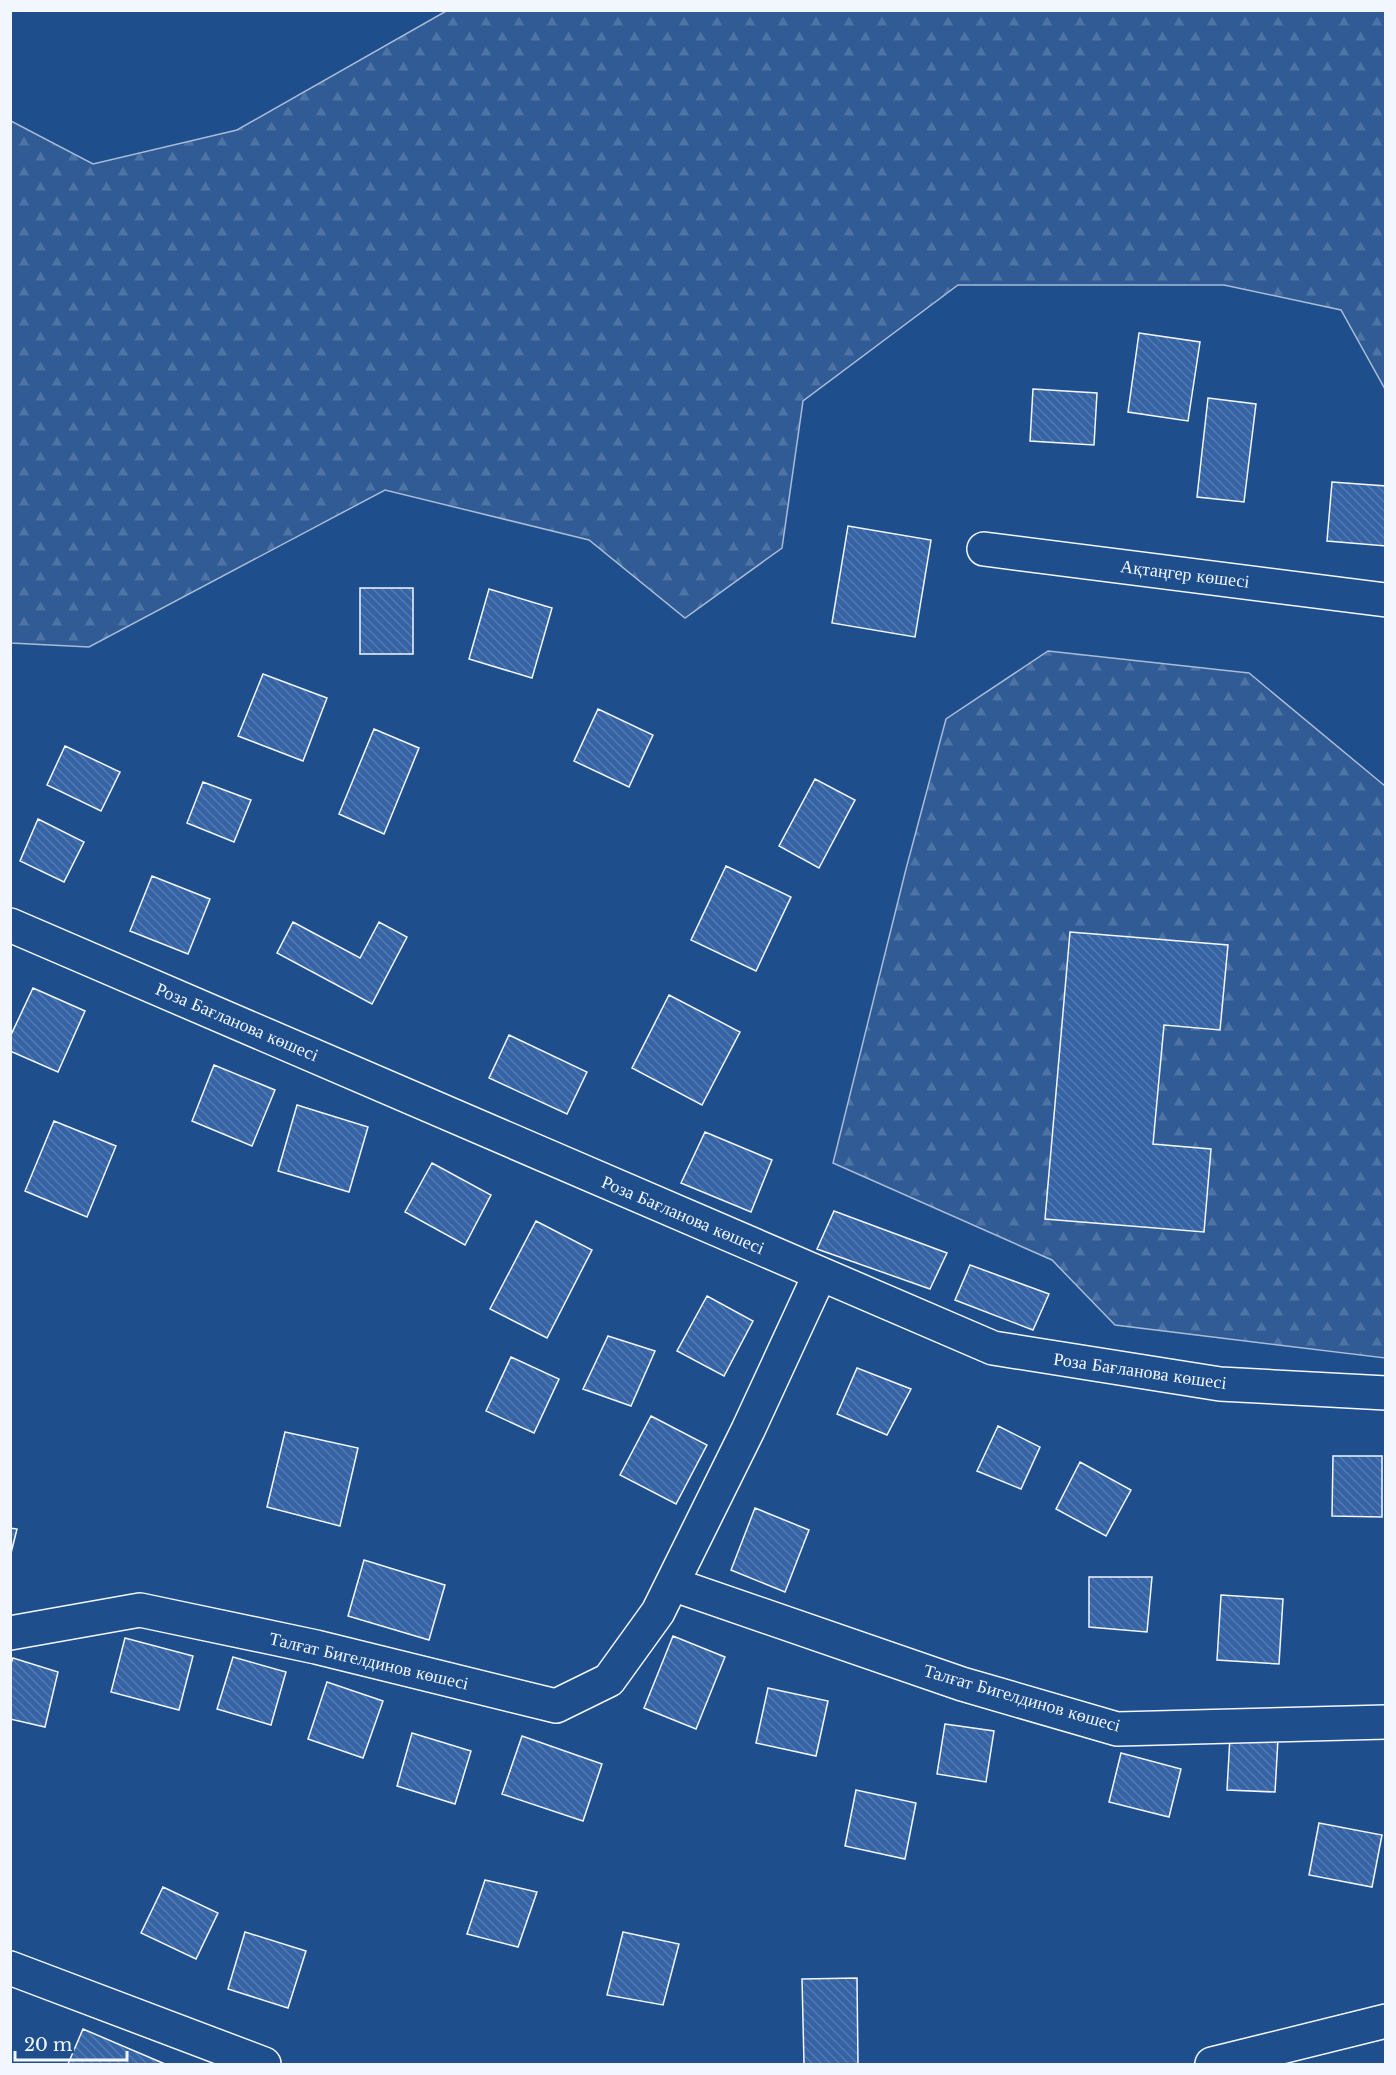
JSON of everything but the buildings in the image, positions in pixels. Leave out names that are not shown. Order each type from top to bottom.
[{"type":"street","name":"Ақтаңгер көшесі","points":[[984,549],[1386,600]]},
{"type":"street","name":"Роза Бағланова көшесі","points":[[10,925],[993,1348],[1220,1384],[1386,1393]]},
{"type":"street","name":"Талғат Бигелдинов көшесі","points":[[10,1633],[140,1610],[315,1647],[556,1706],[609,1680],[658,1612],[748,1430],[820,1274]]},
{"type":"street","name":"Талғат Бигелдинов көшесі","points":[[672,1584],[962,1684],[1117,1729],[1386,1722]]},
{"type":"street","points":[[10,1968],[264,2064]]},
{"type":"street","points":[[1212,2064],[1386,2020]]},
{"type":"green space","points":[[448,10],[1385,11],[1385,389],[1341,310],[1224,285],[958,285],[803,401],[782,548],[685,618],[589,540],[385,490],[89,647],[11,643],[11,121],[93,164],[237,130]]},
{"type":"green space","points":[[1048,651],[1249,673],[1385,786],[1385,1358],[1115,1325],[1052,1260],[833,1163],[946,719]]}]
